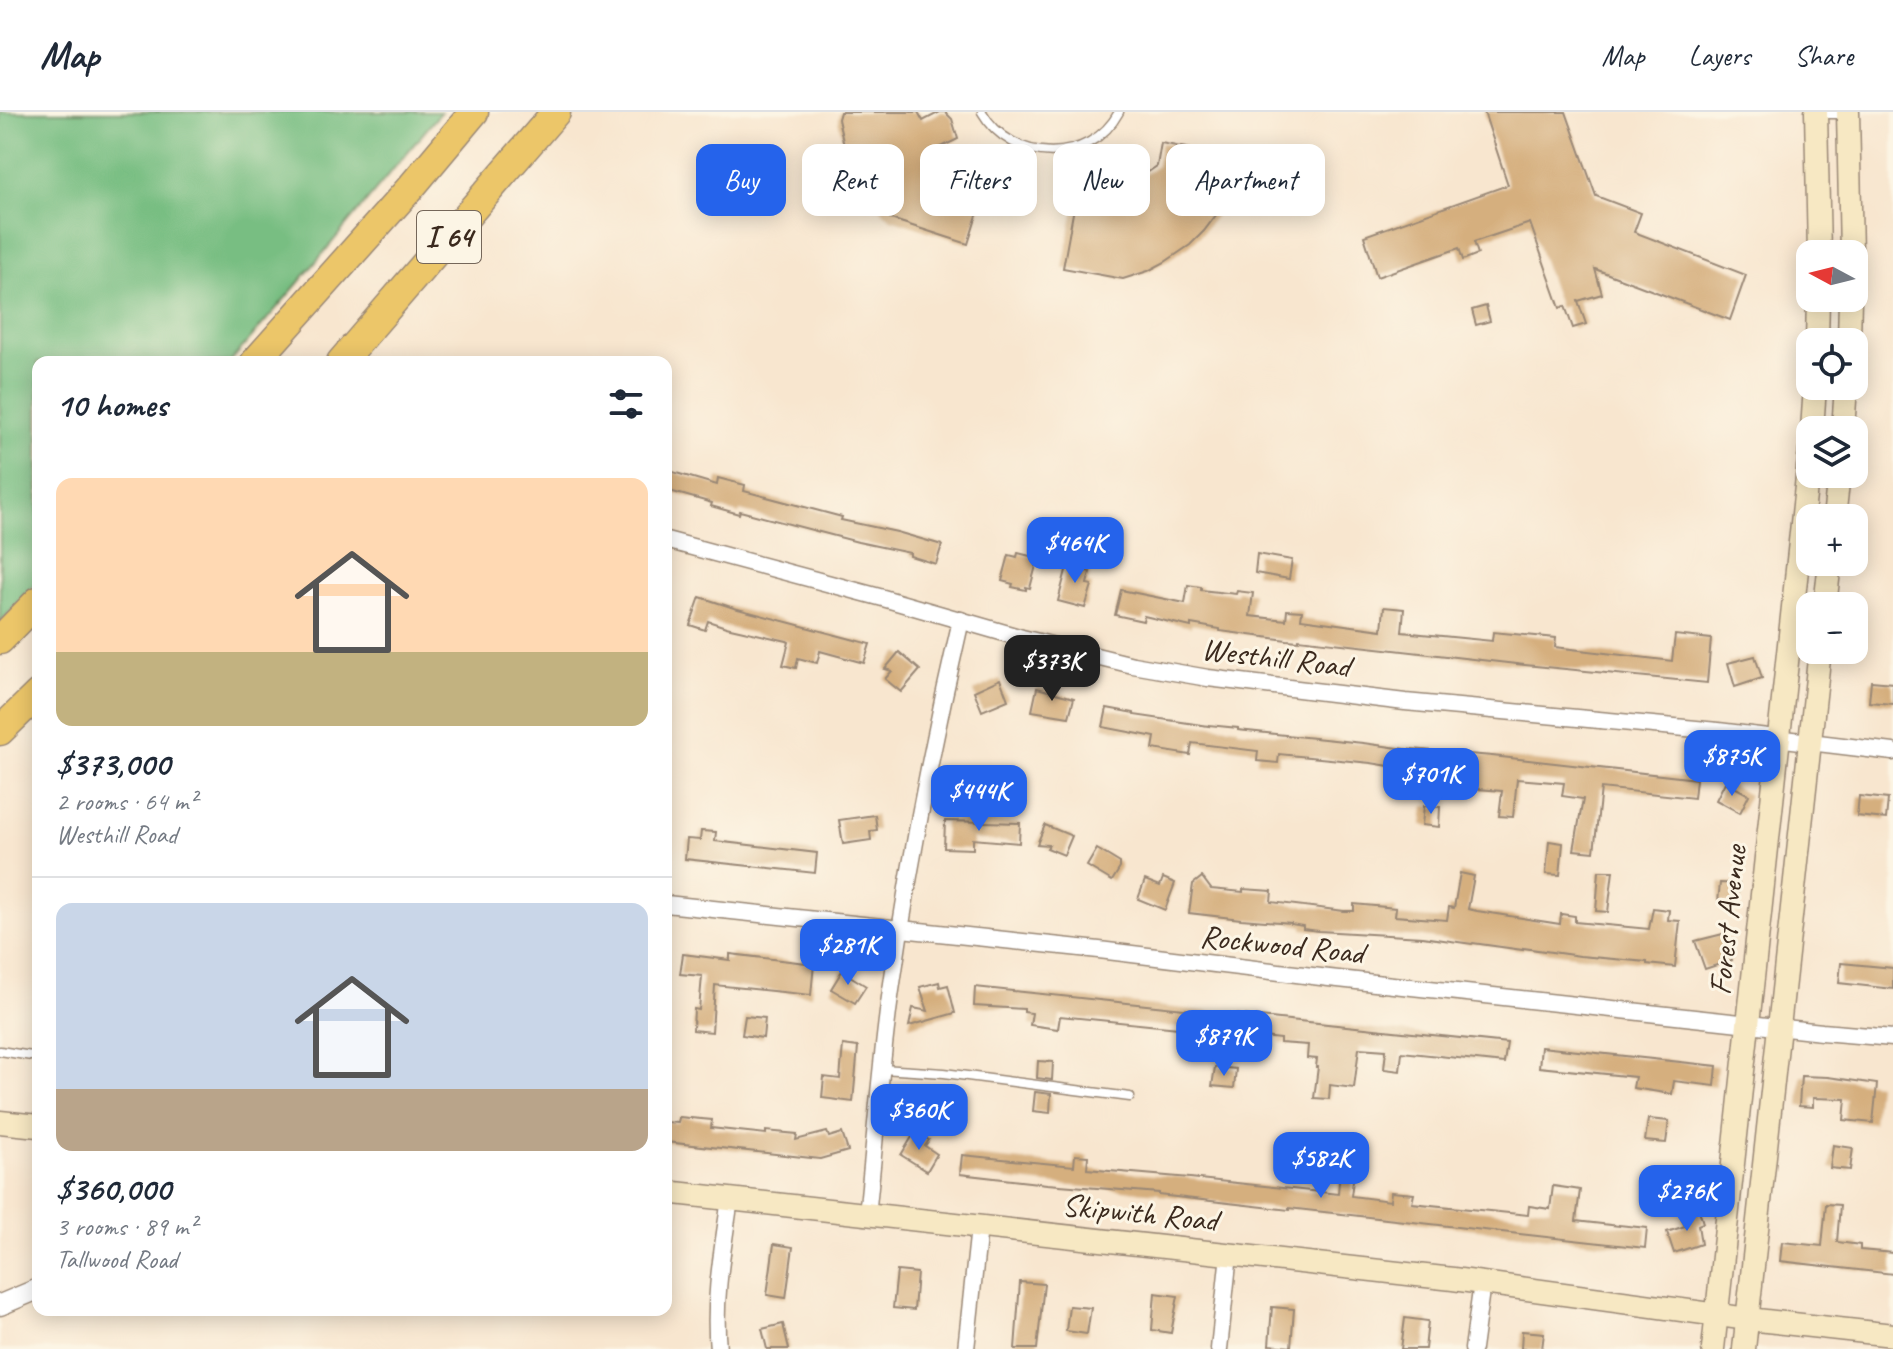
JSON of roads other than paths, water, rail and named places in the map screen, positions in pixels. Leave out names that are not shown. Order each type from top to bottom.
[{"type":"highway","name":"I 64","points":[[260,356],[474,112]]},
{"type":"highway","name":"I 64","points":[[346,356],[556,112]]},
{"type":"highway","points":[[0,640],[32,607]]},
{"type":"highway","points":[[0,731],[32,700]]},
{"type":"main road","points":[[1816,113],[1819,240]]},
{"type":"main road","points":[[1848,113],[1851,240]]},
{"type":"main road","name":"Forest Avenue","points":[[1713,1349],[1806,488]]},
{"type":"main road","name":"Forest Avenue","points":[[1744,1349],[1818,664]]},
{"type":"main road","points":[[0,1122],[32,1125]]},
{"type":"main road","name":"Skipwith Road","points":[[672,1193],[1482,1283],[1893,1335]]},
{"type":"street","name":"Westhill Road","points":[[672,541],[1022,638],[1133,665],[1208,678],[1405,702],[1718,731],[1893,752]]},
{"type":"street","points":[[867,1215],[889,1000],[900,929],[944,692],[961,620]]},
{"type":"street","name":"Rockwood Road","points":[[672,905],[1893,1038]]},
{"type":"street","points":[[718,1349],[716,1318],[720,1264],[730,1199]]},
{"type":"street","points":[[966,1349],[979,1227]]},
{"type":"street","points":[[1219,1349],[1229,1254]]},
{"type":"street","points":[[1473,1349],[1482,1283]]},
{"type":"street","points":[[0,1305],[32,1292]]},
{"type":"lane","points":[[982,112],[1009,141],[1036,152],[1051,153],[1081,147],[1095,140],[1119,112]]},
{"type":"lane","points":[[1816,113],[1848,113]]},
{"type":"lane","points":[[0,1051],[32,1056]]},
{"type":"lane","points":[[882,1069],[944,1073],[1130,1097]]}]
